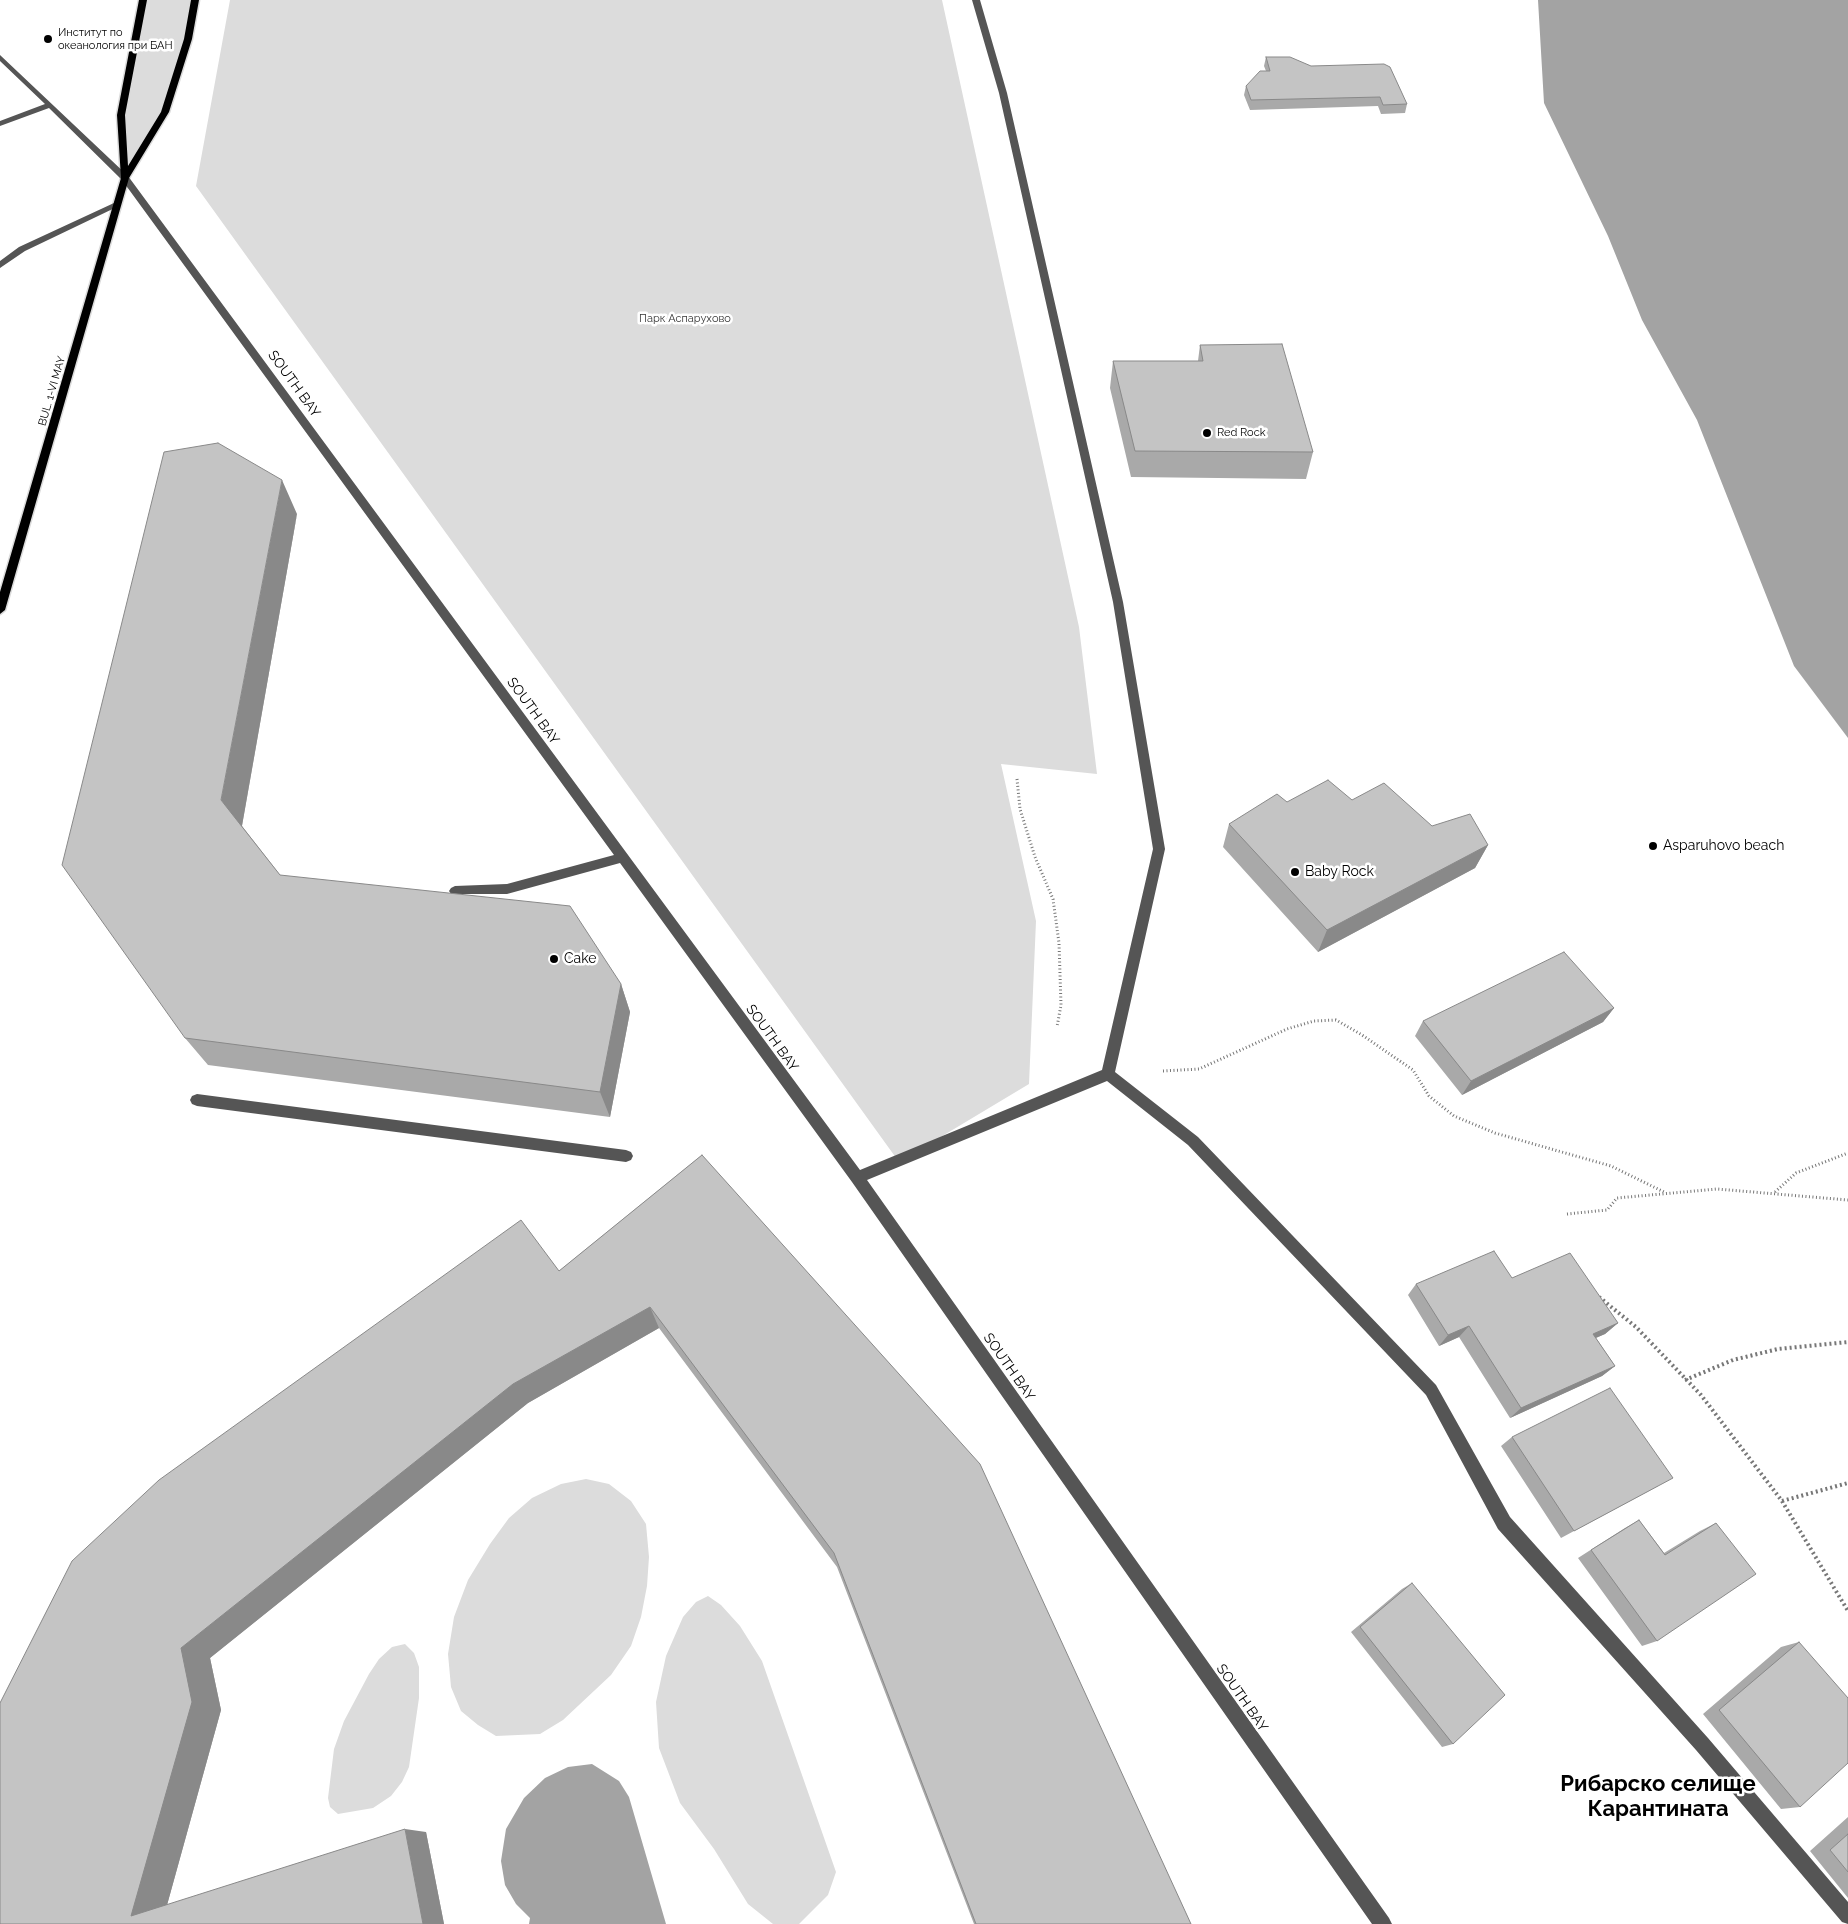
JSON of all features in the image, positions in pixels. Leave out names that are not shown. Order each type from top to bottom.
[{"type":"main road","name":"BUL. 1-VI MAY","points":[[125,178],[121,115],[143,0]]},
{"type":"main road","name":"BUL. 1-VI MAY","points":[[0,610],[125,178],[165,112],[188,39],[195,0]]},
{"type":"street","points":[[976,0],[1003,93],[1118,602],[1160,849],[1108,1074]]},
{"type":"street","name":"SOUTH BAY","points":[[0,57],[125,178],[858,1178],[1383,1924]]},
{"type":"street","points":[[0,124],[50,105]]},
{"type":"street","points":[[0,265],[22,248],[117,205]]},
{"type":"street","points":[[454,891],[507,889],[622,858]]},
{"type":"street","points":[[858,1178],[1108,1074]]},
{"type":"street","points":[[1108,1074],[1193,1141],[1431,1390],[1504,1523],[1702,1744],[1848,1916]]},
{"type":"street","points":[[197,1100],[626,1156]]},
{"type":"path","points":[[1017,779],[1020,809],[1035,857],[1053,899],[1059,943],[1061,1005],[1057,1027]]},
{"type":"path","points":[[1108,1074],[1199,1069],[1287,1029],[1314,1021],[1336,1020],[1362,1035],[1413,1070],[1429,1096],[1454,1116],[1495,1133],[1611,1166],[1664,1192]]},
{"type":"path","points":[[1774,1193],[1796,1173],[1848,1153]]},
{"type":"path","points":[[1567,1214],[1606,1210],[1616,1198],[1664,1192],[1717,1189],[1848,1200]]},
{"type":"path","points":[[1596,1295],[1636,1327],[1700,1395],[1782,1501],[1848,1611]]},
{"type":"path","points":[[1685,1380],[1733,1360],[1778,1349],[1848,1342]]},
{"type":"path","points":[[1782,1501],[1848,1483]]},
{"type":"green space","points":[[142,0],[195,0],[165,112],[125,178],[121,115]]},
{"type":"green space","name":"Парк Аспарухово","points":[[230,0],[942,0],[1079,627],[1097,774],[1001,764],[1036,921],[1029,1084],[899,1162],[196,186]]},
{"type":"green space","points":[[586,1479],[609,1484],[631,1501],[646,1524],[649,1557],[647,1586],[641,1617],[631,1646],[611,1675],[563,1720],[540,1734],[496,1736],[478,1725],[461,1711],[451,1687],[448,1654],[454,1617],[468,1580],[490,1544],[509,1518],[532,1498],[561,1484]]},
{"type":"green space","points":[[708,1596],[721,1605],[740,1626],[762,1661],[836,1872],[828,1895],[799,1924],[773,1924],[748,1904],[714,1849],[680,1803],[659,1748],[656,1702],[666,1656],[683,1617],[696,1602]]},
{"type":"green space","points":[[405,1644],[414,1653],[419,1667],[419,1698],[409,1767],[402,1782],[391,1796],[373,1808],[338,1814],[330,1807],[328,1798],[334,1749],[344,1721],[379,1659],[392,1647]]},
{"type":"shaded area","points":[[1538,0],[1848,0],[1848,738],[1794,666],[1697,420],[1642,320],[1608,236],[1544,103]]},
{"type":"shaded area","points":[[592,1764],[619,1781],[629,1797],[666,1924],[529,1924],[530,1918],[516,1904],[505,1885],[501,1861],[506,1829],[524,1798],[545,1778],[568,1767]]},
{"type":"building","points":[[1266,57],[1290,57],[1311,66],[1384,64],[1390,67],[1407,104],[1383,105],[1380,97],[1251,100],[1246,86],[1260,71],[1270,71]]},
{"type":"building","name":"Red Rock","points":[[1282,344],[1313,452],[1135,451],[1113,361],[1203,361],[1200,345]]},
{"type":"building","points":[[218,443],[282,480],[221,800],[280,875],[570,906],[621,984],[600,1092],[185,1038],[62,865],[164,452]]},
{"type":"building","points":[[1328,780],[1352,800],[1384,783],[1432,826],[1470,814],[1488,845],[1327,930],[1229,824],[1277,794],[1287,802]]},
{"type":"building","points":[[1564,952],[1614,1008],[1471,1081],[1423,1021]]},
{"type":"building","points":[[702,1155],[980,1464],[1191,1924],[976,1924],[834,1553],[650,1307],[513,1384],[181,1648],[192,1702],[131,1916],[405,1829],[423,1924],[0,1924],[0,1703],[72,1561],[159,1480],[521,1220],[559,1271]]},
{"type":"building","points":[[1494,1251],[1512,1278],[1570,1253],[1618,1323],[1593,1334],[1615,1366],[1521,1408],[1469,1326],[1448,1335],[1416,1284]]},
{"type":"building","points":[[1610,1388],[1673,1478],[1574,1531],[1512,1437]]},
{"type":"building","points":[[1639,1520],[1665,1555],[1716,1523],[1756,1574],[1657,1641],[1591,1550]]},
{"type":"building","points":[[1412,1583],[1505,1695],[1453,1744],[1360,1627]]},
{"type":"building","points":[[1799,1642],[1848,1698],[1848,1763],[1800,1807],[1719,1710]]},
{"type":"building","points":[[1848,1834],[1848,1872],[1830,1850]]},
{"type":"place","name":"Институт по океанология при БАН","points":[[48,39]]},
{"type":"place","name":"Red Rock","points":[[1207,433]]},
{"type":"place","name":"Asparuhovo beach","points":[[1653,846]]},
{"type":"place","name":"Baby Rock","points":[[1295,872]]},
{"type":"place","name":"Cake","points":[[554,959]]},
{"type":"district","name":"Рибарско селище Карантината","points":[[1658,1796]]}]
